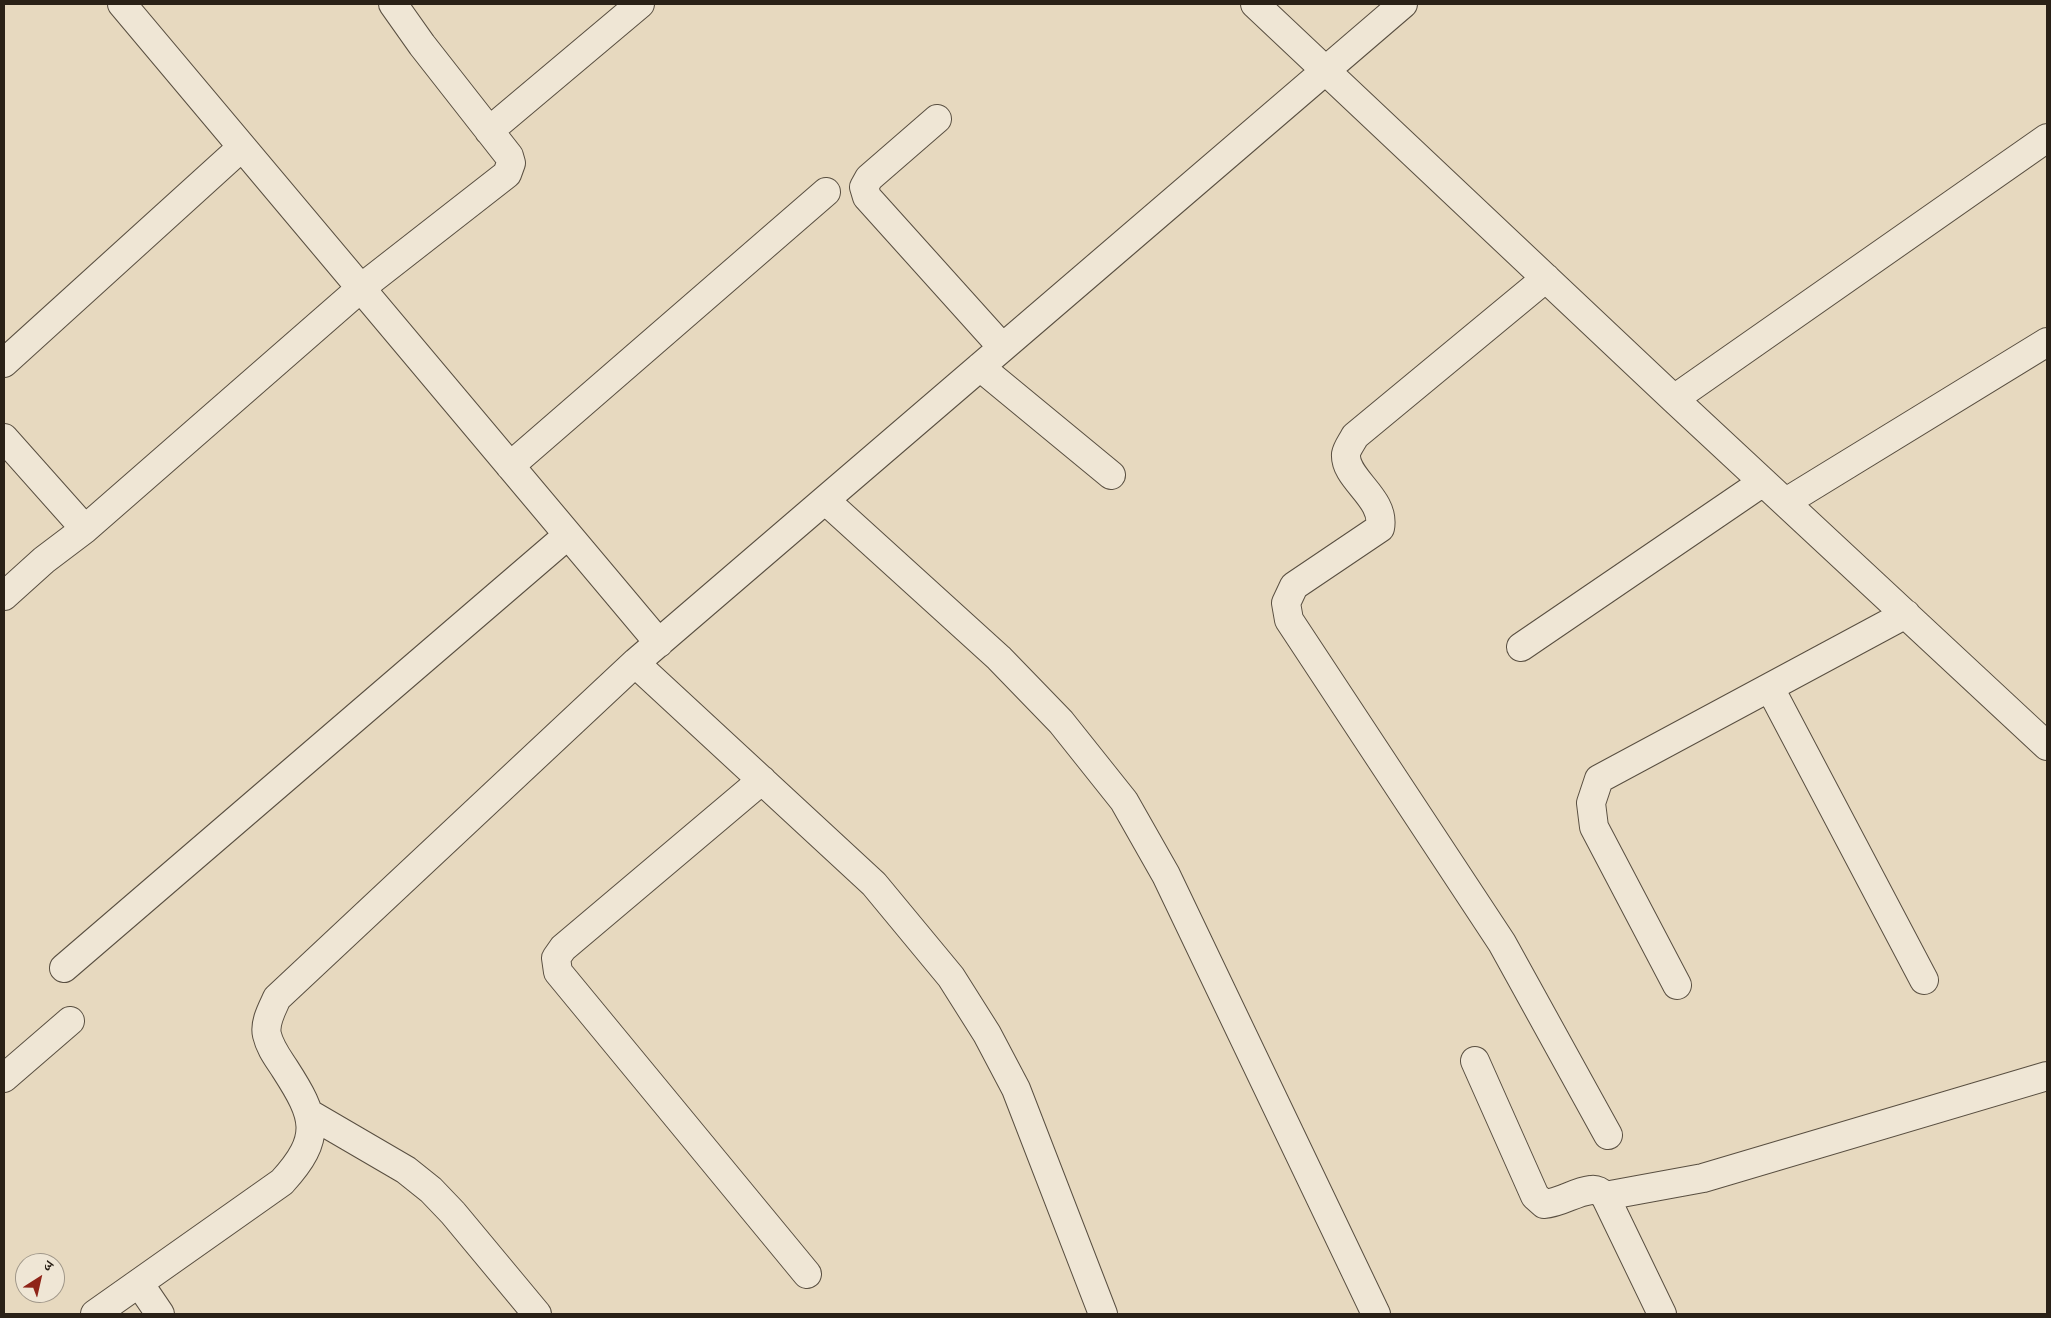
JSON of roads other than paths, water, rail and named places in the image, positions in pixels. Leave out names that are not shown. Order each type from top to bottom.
[{"type":"street","points":[[122,4],[659,643]]},
{"type":"street","points":[[4,596],[44,560],[85,529],[361,288],[507,174],[511,163],[508,156],[422,45],[393,4]]},
{"type":"street","points":[[489,131],[640,4]]},
{"type":"street","points":[[1255,4],[1763,482],[2044,739]]},
{"type":"street","points":[[95,1314],[282,1182],[305,1152],[309,1136],[310,1114],[303,1097],[272,1049],[266,1034],[268,1019],[277,998],[635,663],[1403,4]]},
{"type":"street","points":[[937,119],[869,178],[864,187],[867,197],[1002,347]]},
{"type":"street","points":[[1674,399],[2047,138]]},
{"type":"street","points":[[4,363],[242,147]]},
{"type":"street","points":[[510,466],[826,192]]},
{"type":"street","points":[[1546,278],[1453,357],[1355,436],[1346,452],[1347,464],[1375,504],[1382,518],[1380,528],[1294,586],[1286,603],[1289,620],[1502,943],[1608,1135]]},
{"type":"street","points":[[1786,502],[2043,354]]},
{"type":"street","points":[[980,367],[1111,476]]},
{"type":"street","points":[[4,438],[85,529]]},
{"type":"street","points":[[1521,646],[1763,482]]},
{"type":"street","points":[[825,500],[999,658],[1061,722],[1124,801],[1171,884],[1376,1314]]},
{"type":"street","points":[[64,968],[568,535]]},
{"type":"street","points":[[1677,985],[1594,827],[1591,803],[1599,779],[1906,614]]},
{"type":"street","points":[[635,663],[874,884],[951,977],[987,1034],[1016,1088],[1103,1314]]},
{"type":"street","points":[[1770,688],[1924,980]]},
{"type":"street","points":[[762,780],[562,948],[556,958],[558,972],[807,1274]]},
{"type":"street","points":[[4,1078],[70,1021]]},
{"type":"street","points":[[1474,1061],[1535,1196],[1544,1204],[1556,1203],[1592,1189],[1599,1191],[1605,1196],[1662,1314]]},
{"type":"street","points":[[1605,1196],[1703,1178],[1960,1104],[2047,1076]]},
{"type":"street","points":[[310,1114],[406,1170],[431,1190],[453,1213],[537,1314]]},
{"type":"street","points":[[139,1283],[160,1314]]}]
